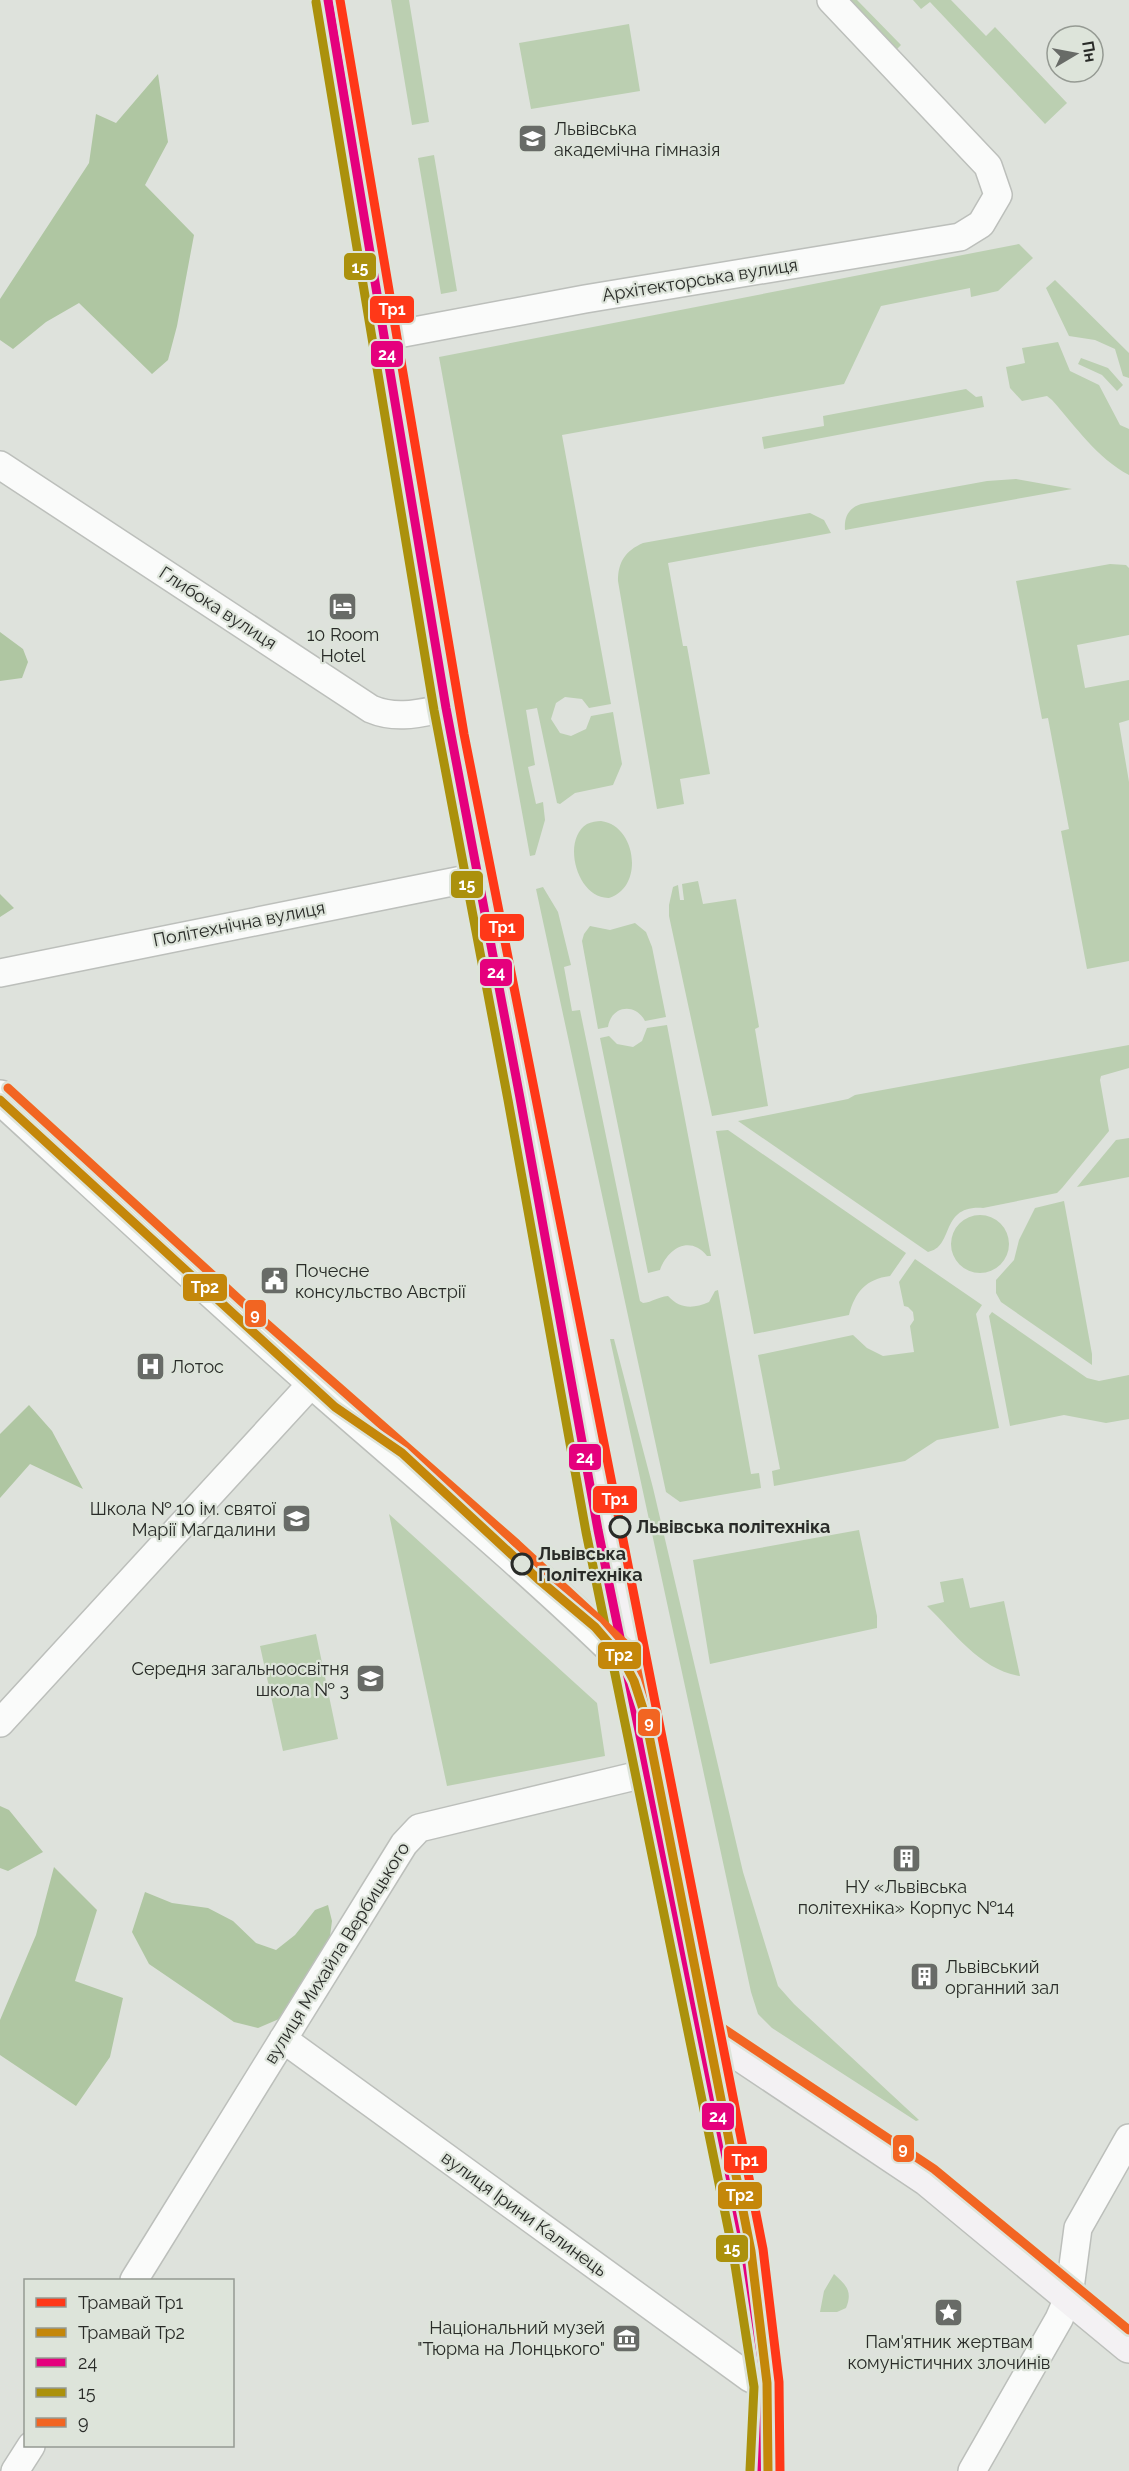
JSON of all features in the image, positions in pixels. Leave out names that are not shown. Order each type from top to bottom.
[{"type":"main road","points":[[328,0],[382,337],[477,877],[520,1098],[597,1522],[745,2250],[766,2386],[762,2471]]},
{"type":"main road","points":[[701,2028],[927,2179],[1129,2346]]},
{"type":"street","name":"Архітекторська вулиця","points":[[382,337],[585,299],[960,237],[981,224],[998,195],[988,166],[831,0]]},
{"type":"street","name":"Глибока вулиця","points":[[0,465],[371,709],[385,715],[404,716],[446,708]]},
{"type":"street","name":"Політехнічна вулиця","points":[[0,973],[438,883],[477,877]]},
{"type":"street","points":[[0,1097],[313,1382],[426,1478],[587,1622],[624,1659]]},
{"type":"street","points":[[0,1723],[313,1382]]},
{"type":"street","name":"вулиця Михайла Вербицького","points":[[135,2279],[404,1844],[419,1827],[648,1773]]},
{"type":"street","name":"вулиця Ірини Калинець","points":[[283,2039],[750,2378],[766,2386]]},
{"type":"street","points":[[972,2471],[1059,2319],[1068,2296],[1078,2228],[1129,2138]]},
{"type":"street","points":[[15,2471],[30,2447]]},
{"type":"green space","points":[[391,0],[409,0],[429,122],[412,125]]},
{"type":"green space","points":[[847,0],[857,0],[901,45],[896,50]]},
{"type":"green space","points":[[913,0],[951,0],[986,36],[995,27],[1045,80],[1045,84],[1049,84],[1067,103],[1045,124],[930,2],[921,9]]},
{"type":"green space","points":[[629,24],[640,91],[531,109],[519,43]]},
{"type":"green space","points":[[158,74],[168,142],[145,185],[194,235],[177,326],[168,360],[152,374],[79,303],[46,322],[13,349],[0,340],[0,299],[89,163],[96,114],[116,123]]},
{"type":"green space","points":[[434,155],[457,291],[441,294],[418,158]]},
{"type":"green space","points":[[1019,244],[1033,258],[998,291],[971,297],[970,288],[881,306],[844,384],[562,435],[611,704],[589,708],[582,699],[565,697],[556,703],[551,719],[560,733],[571,736],[586,729],[591,716],[613,712],[622,764],[613,785],[575,793],[560,804],[557,803],[537,708],[526,710],[535,765],[528,767],[536,804],[543,802],[545,820],[535,855],[530,856],[439,357]]},
{"type":"green space","points":[[1055,280],[1129,353],[1129,378],[1123,376],[1115,349],[1095,340],[1069,336],[1046,288]]},
{"type":"green space","points":[[1058,342],[1070,371],[1099,385],[1120,425],[1129,429],[1129,475],[1097,451],[1047,396],[1022,401],[1010,388],[1006,367],[1025,363],[1022,348]]},
{"type":"green space","points":[[1081,358],[1108,368],[1123,385],[1117,391],[1102,375],[1078,364]]},
{"type":"green space","points":[[966,389],[976,397],[982,396],[984,407],[764,449],[762,437],[824,426],[823,416]]},
{"type":"green space","points":[[1016,479],[1072,489],[845,530],[848,514],[861,504],[987,481]]},
{"type":"green space","points":[[810,513],[824,520],[831,533],[668,563],[683,646],[687,646],[710,774],[680,779],[684,804],[657,809],[618,581],[621,563],[627,554],[643,543]]},
{"type":"green space","points":[[1110,564],[1126,565],[1129,568],[1129,635],[1077,645],[1085,688],[1129,680],[1129,720],[1119,723],[1129,782],[1129,961],[1087,969],[1061,831],[1069,829],[1048,718],[1042,719],[1016,581]]},
{"type":"green space","points":[[0,632],[23,649],[28,662],[22,678],[0,681]]},
{"type":"green space","points":[[601,821],[613,825],[622,833],[632,857],[632,870],[628,882],[620,892],[609,898],[598,896],[588,889],[576,867],[574,855],[579,832],[587,824]]},
{"type":"green space","points":[[698,881],[703,904],[736,899],[759,1027],[755,1029],[768,1106],[712,1116],[669,916],[673,887],[678,885],[680,900],[684,900],[682,884]]},
{"type":"green space","points":[[543,887],[558,912],[571,965],[564,967],[572,1011],[580,1010],[640,1301],[643,1303],[668,1296],[677,1303],[692,1307],[709,1302],[718,1290],[751,1474],[759,1473],[761,1488],[680,1502],[666,1492],[536,889]]},
{"type":"green space","points":[[0,894],[14,908],[0,917]]},
{"type":"green space","points":[[635,923],[646,932],[652,947],[666,1017],[645,1021],[635,1011],[624,1009],[614,1015],[608,1027],[598,1029],[582,941],[584,934],[590,926],[610,930]]},
{"type":"green space","points":[[667,1025],[711,1256],[707,1256],[694,1246],[687,1245],[674,1250],[660,1270],[648,1273],[600,1038],[609,1036],[617,1044],[633,1047],[642,1041],[647,1028]]},
{"type":"green space","points":[[1129,1045],[1129,1068],[1101,1076],[1100,1080],[1109,1131],[1062,1188],[1057,1193],[969,1209],[960,1213],[953,1219],[942,1243],[936,1249],[928,1252],[738,1121],[848,1099],[855,1095]]},
{"type":"green space","points":[[728,1130],[906,1253],[890,1276],[874,1280],[858,1293],[849,1315],[754,1334],[716,1131]]},
{"type":"green space","points":[[1129,1138],[1129,1177],[1077,1187],[1116,1140]]},
{"type":"green space","points":[[1064,1201],[1092,1354],[1092,1365],[1001,1302],[996,1293],[996,1280],[1014,1260],[1019,1240],[1035,1208]]},
{"type":"green space","points":[[980,1215],[996,1220],[1004,1228],[1009,1244],[1004,1260],[996,1268],[980,1273],[964,1268],[956,1260],[951,1244],[956,1228],[964,1220]]},
{"type":"green space","points":[[915,1259],[982,1305],[976,1314],[999,1428],[937,1440],[905,1461],[774,1486],[772,1471],[780,1469],[758,1355],[853,1335],[867,1348],[883,1356],[914,1352],[910,1326],[914,1320],[913,1312],[904,1306],[899,1282]]},
{"type":"green space","points":[[992,1312],[1087,1378],[1099,1381],[1129,1375],[1129,1419],[1106,1423],[1064,1415],[1010,1426],[989,1316]]},
{"type":"green space","points":[[610,1339],[614,1339],[653,1488],[743,1872],[778,1986],[794,2004],[919,2120],[916,2121],[772,2028],[758,2014],[751,1992]]},
{"type":"green space","points":[[29,1405],[52,1431],[83,1489],[30,1464],[0,1498],[0,1434]]},
{"type":"green space","points":[[389,1514],[597,1703],[605,1756],[447,1786]]},
{"type":"green space","points":[[859,1530],[877,1616],[877,1628],[710,1664],[693,1560]]},
{"type":"green space","points":[[963,1578],[970,1608],[1004,1601],[1020,1676],[992,1666],[980,1658],[927,1606],[944,1602],[940,1582]]},
{"type":"green space","points":[[316,1634],[338,1739],[283,1751],[260,1646]]},
{"type":"green space","points":[[0,1806],[9,1810],[43,1852],[8,1871],[0,1868]]},
{"type":"green space","points":[[54,1867],[97,1910],[75,1981],[123,1998],[110,2057],[76,2106],[0,2055],[0,2020],[36,1935]]},
{"type":"green space","points":[[145,1892],[172,1903],[208,1908],[233,1921],[256,1943],[276,1950],[295,1935],[315,1910],[328,1905],[332,1921],[330,1936],[302,1987],[279,2019],[258,2028],[234,2022],[149,1964],[132,1932]]},
{"type":"green space","points":[[834,2274],[847,2289],[849,2297],[846,2308],[837,2312],[820,2312],[824,2291]]},
{"type":"tram line","name":"Тр1","points":[[340,0],[464,734],[763,2249],[779,2382],[780,2471]]},
{"type":"tram line","name":"Тр2","points":[[0,1100],[335,1407],[402,1453],[538,1579],[595,1627],[622,1658],[634,1681],[645,1715],[751,2251],[767,2383],[768,2471]]},
{"type":"transit line","name":"24","points":[[328,0],[446,708],[520,1098],[598,1530],[745,2250],[766,2386],[762,2471]]},
{"type":"transit line","name":"15","points":[[316,2],[434,710],[508,1100],[586,1532],[733,2252],[754,2387],[750,2470]]},
{"type":"transit line","name":"9","points":[[8,1088],[242,1302],[517,1544],[634,1652],[712,2021],[934,2169],[1129,2330]]},
{"type":"place","name":"Львівська академічна гімназія","points":[[533,139]]},
{"type":"place","name":"10 Room Hotel","points":[[343,606]]},
{"type":"place","name":"Почесне консульство Австрії","points":[[274,1281]]},
{"type":"place","name":"Лотос","points":[[150,1367]]},
{"type":"place","name":"Школа № 10 ім. святої Марії Магдалини","points":[[297,1519]]},
{"type":"place","name":"Львівська політехніка","points":[[620,1527]]},
{"type":"place","name":"Львівська Політехніка","points":[[522,1564]]},
{"type":"place","name":"Середня загальноосвітня школа № 3","points":[[370,1679]]},
{"type":"place","name":"НУ «Львівська політехніка» Корпус №14","points":[[906,1858]]},
{"type":"place","name":"Львівський органний зал","points":[[924,1977]]},
{"type":"place","name":"Пам'ятник жертвам комуністичних злочинів","points":[[949,2313]]},
{"type":"place","name":"Національний музей \"Тюрма на Лонцького\"","points":[[626,2338]]}]
